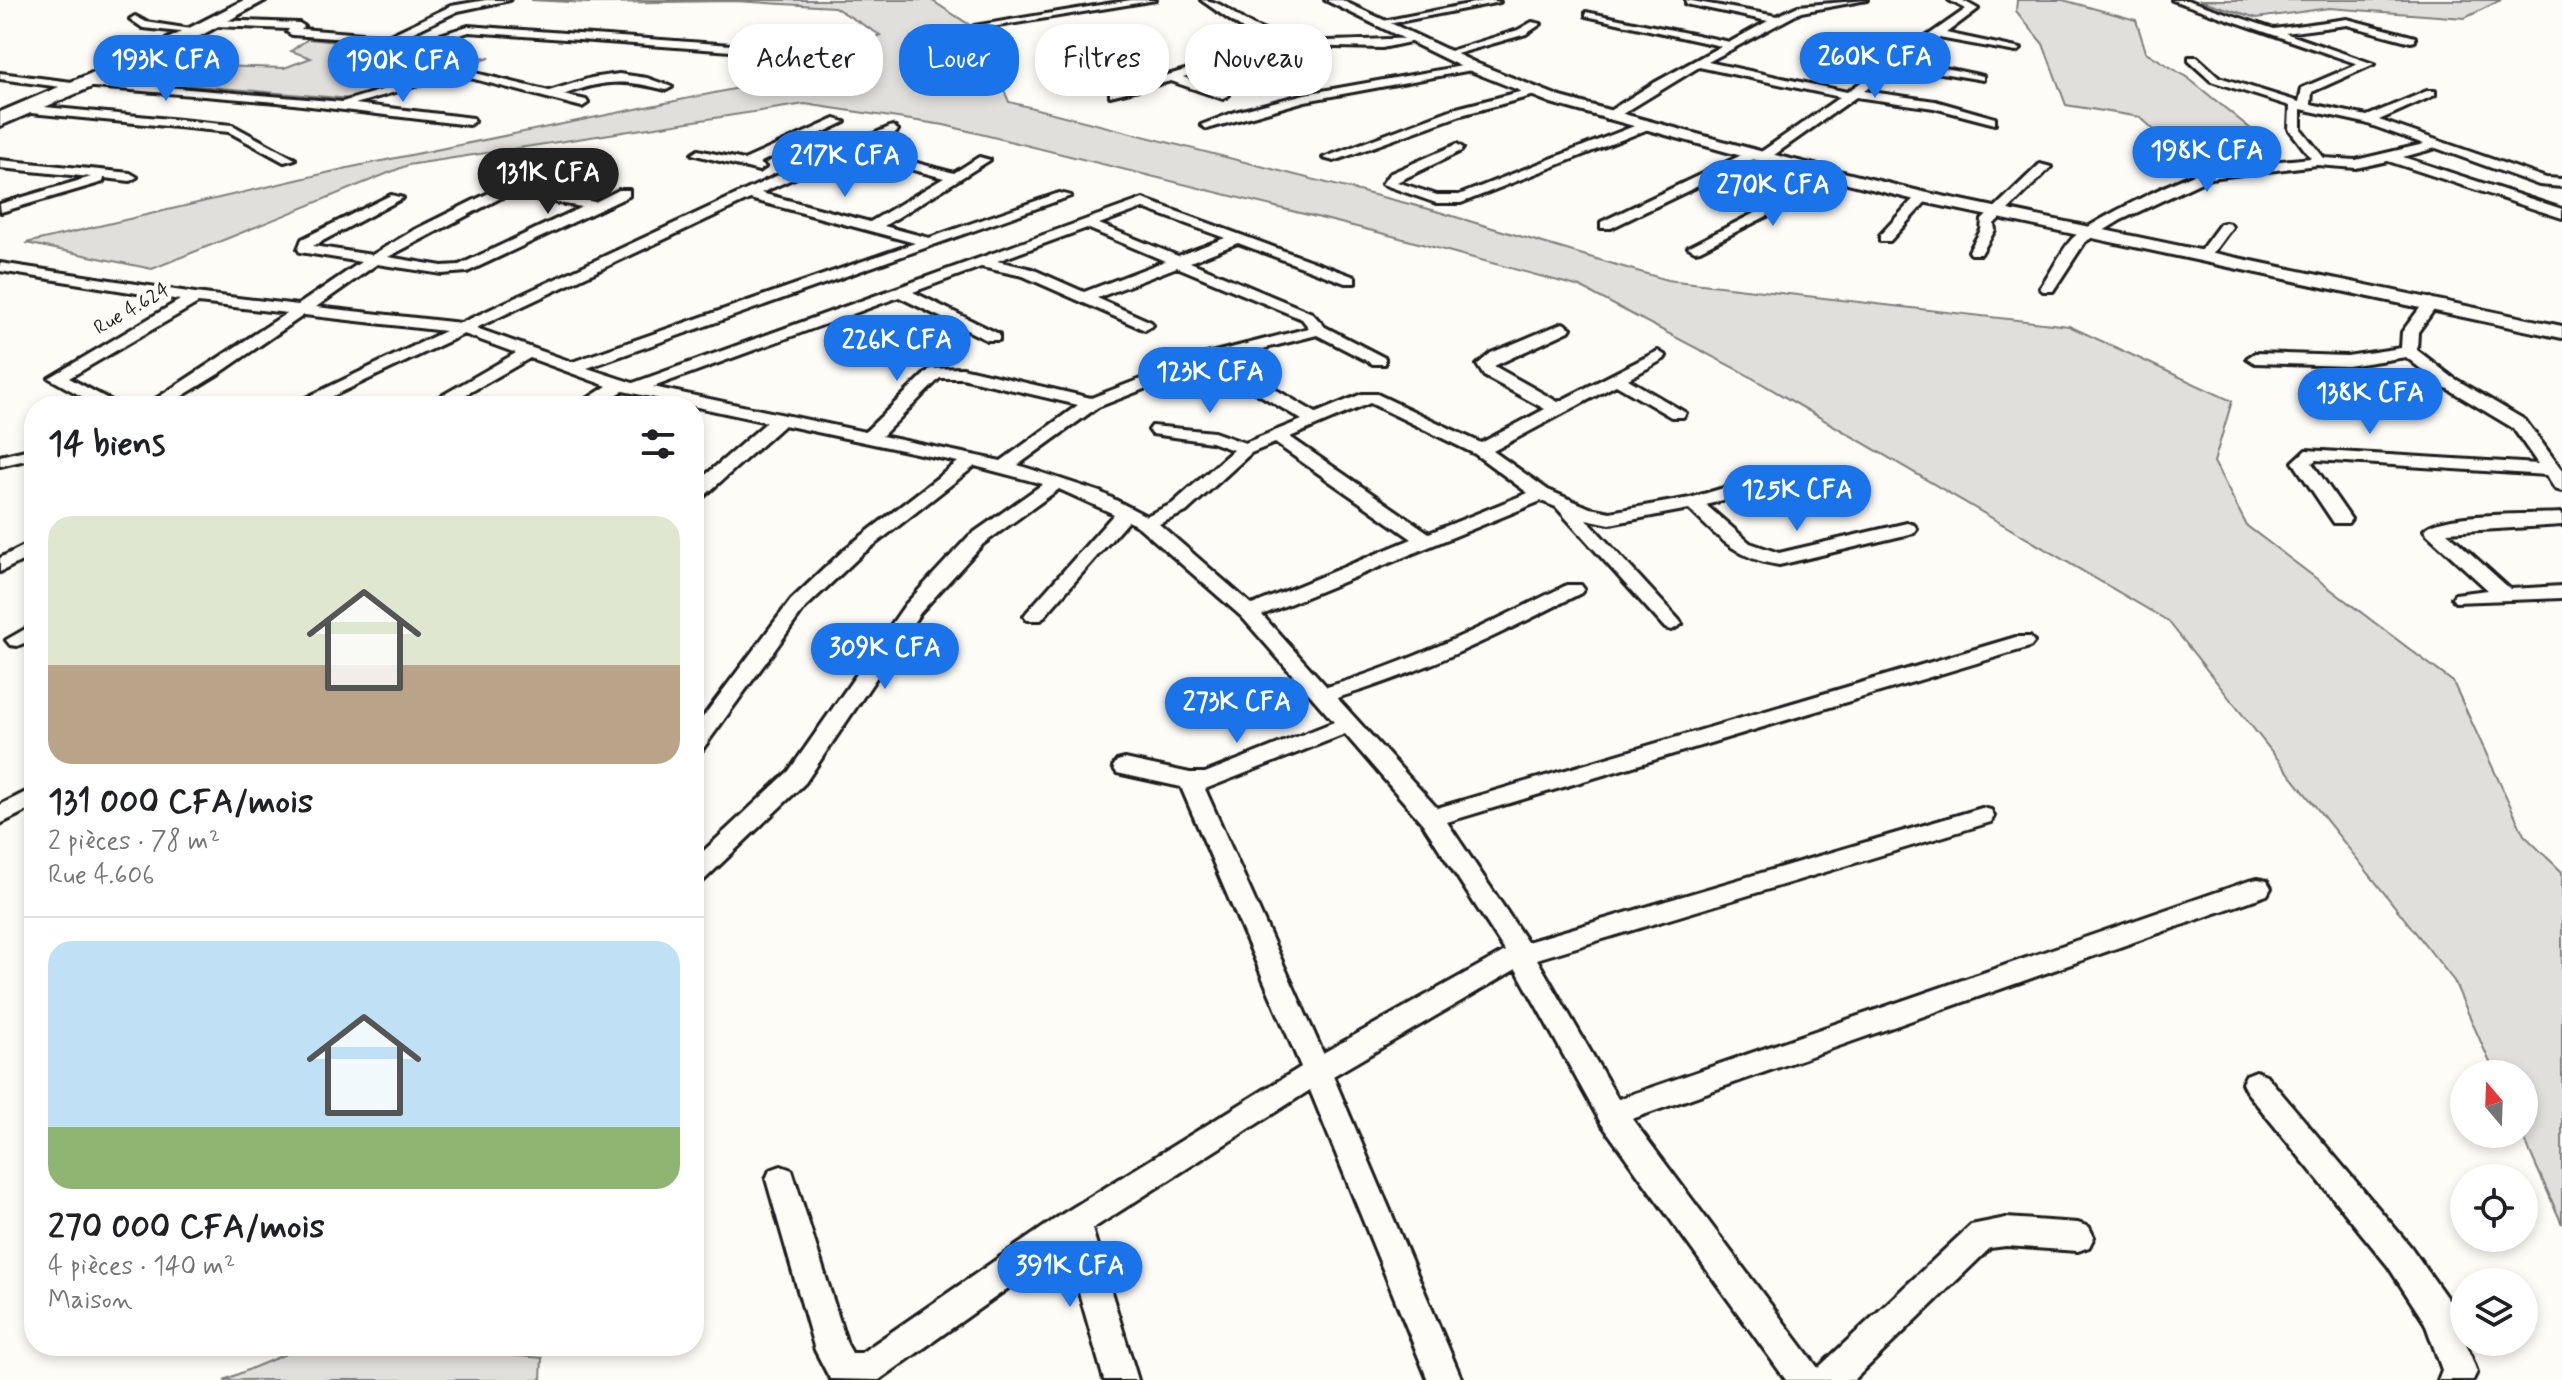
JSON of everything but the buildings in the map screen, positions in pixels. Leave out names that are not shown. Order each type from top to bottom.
[{"type":"highway","points":[[0,120],[207,27],[257,0]]},
{"type":"street","points":[[389,39],[455,8],[505,0]]},
{"type":"street","points":[[992,24],[1151,0]]},
{"type":"street","points":[[1206,0],[1242,24]]},
{"type":"street","points":[[1331,0],[1473,67],[1535,92],[1758,156],[1923,197],[2562,332]]},
{"type":"street","points":[[1610,116],[1734,46],[1775,19],[1804,7],[1862,0]]},
{"type":"street","points":[[1606,225],[1758,156],[1853,94],[1973,9],[1954,0]]},
{"type":"street","points":[[2177,0],[2368,64],[2306,90],[2302,105]]},
{"type":"street","points":[[1378,23],[1495,2]]},
{"type":"street","points":[[1690,2],[1775,19]]},
{"type":"street","points":[[1590,14],[1734,46]]},
{"type":"street","points":[[135,19],[143,25],[299,26],[292,32],[429,42],[468,29],[728,48]]},
{"type":"street","points":[[2270,31],[2347,22],[2411,39]]},
{"type":"street","points":[[1446,54],[1522,32],[1536,24]]},
{"type":"street","points":[[1937,34],[2016,49]]},
{"type":"street","points":[[1332,43],[1376,45],[1414,40]]},
{"type":"street","points":[[2193,59],[2215,79],[2302,105],[2368,120],[2544,182],[2562,183]]},
{"type":"street","points":[[1898,62],[1979,78]]},
{"type":"street","points":[[1700,64],[1853,94],[1935,105],[1991,121]]},
{"type":"street","points":[[1207,125],[1292,100],[1473,67]]},
{"type":"street","points":[[341,105],[455,71],[582,103]]},
{"type":"street","points":[[550,95],[613,76],[627,75],[666,87]]},
{"type":"street","points":[[0,76],[80,84],[164,87],[469,121]]},
{"type":"street","points":[[1329,158],[1457,112],[1535,92]]},
{"type":"street","points":[[2368,120],[2431,93]]},
{"type":"street","points":[[2302,105],[2295,107],[2295,129],[2318,157],[2317,161]]},
{"type":"street","points":[[24,109],[232,129],[289,159]]},
{"type":"street","points":[[746,164],[839,122]]},
{"type":"street","points":[[1457,148],[1394,177],[1389,184],[1436,199],[1461,199],[1647,125]]},
{"type":"street","points":[[319,396],[892,130]]},
{"type":"street","points":[[2048,288],[2080,239],[2116,217],[2207,174],[2317,161],[2356,164],[2435,144]]},
{"type":"street","points":[[848,149],[955,177]]},
{"type":"street","points":[[698,154],[792,174]]},
{"type":"street","points":[[2388,157],[2562,214]]},
{"type":"street","points":[[874,226],[984,160]]},
{"type":"street","points":[[170,396],[306,309],[377,258],[432,226],[506,190],[588,161]]},
{"type":"street","points":[[0,164],[130,177]]},
{"type":"street","points":[[0,175],[22,166]]},
{"type":"street","points":[[1976,251],[1988,230],[1987,223],[2045,167]]},
{"type":"street","points":[[1,208],[110,176]]},
{"type":"street","points":[[1695,247],[1835,176]]},
{"type":"street","points":[[506,190],[597,206]]},
{"type":"street","points":[[396,198],[304,245],[305,249],[442,270],[462,269],[624,193]]},
{"type":"street","points":[[752,195],[927,242]]},
{"type":"street","points":[[571,368],[1064,196]]},
{"type":"street","points":[[1885,238],[1923,197]]},
{"type":"street","points":[[606,396],[1148,203],[1350,280]]},
{"type":"street","points":[[1086,223],[1307,316],[1319,330],[1379,361]]},
{"type":"street","points":[[2204,255],[2225,227]]},
{"type":"street","points":[[1083,298],[1236,239]]},
{"type":"street","points":[[983,263],[1027,272],[1145,325]]},
{"type":"street","name":"Rue 4.624","points":[[0,267],[195,298]]},
{"type":"street","points":[[899,291],[993,337]]},
{"type":"street","points":[[195,298],[461,328],[571,368],[671,396]]},
{"type":"street","name":"Rue 4.624","points":[[92,396],[57,378],[195,298]]},
{"type":"street","points":[[2409,352],[2410,332],[2431,303]]},
{"type":"street","points":[[1556,408],[1490,372],[1485,365],[1497,356],[1563,328]]},
{"type":"street","points":[[1004,467],[1092,403],[1209,358],[1319,330]]},
{"type":"street","points":[[2255,358],[2347,361],[2409,352],[2446,381],[2519,424],[2558,478]]},
{"type":"street","points":[[451,396],[528,353]]},
{"type":"street","points":[[1481,450],[1658,356]]},
{"type":"street","points":[[1209,358],[1313,419]]},
{"type":"street","points":[[868,439],[936,373],[962,373],[1092,403]]},
{"type":"street","points":[[1615,378],[1677,413]]},
{"type":"street","points":[[2367,387],[2446,381]]},
{"type":"street","points":[[1146,523],[1179,508],[1245,449],[1358,400],[1377,399],[1481,450],[1541,494],[1564,506],[1610,518],[1693,503],[1771,480]]},
{"type":"street","points":[[704,404],[1004,467],[1057,482],[1146,523],[1249,613],[1432,818],[1521,954],[1611,1114],[1806,1380]]},
{"type":"street","points":[[704,486],[778,421]]},
{"type":"street","points":[[1158,430],[1214,437],[1245,449]]},
{"type":"street","points":[[1277,436],[1426,540]]},
{"type":"street","points":[[2341,519],[2302,462],[2312,454],[2558,478]]},
{"type":"street","points":[[0,461],[24,455]]},
{"type":"street","points":[[704,731],[798,604],[853,552],[971,461]]},
{"type":"street","points":[[704,865],[797,777],[923,597],[976,540],[1057,482]]},
{"type":"street","points":[[1249,613],[1541,494]]},
{"type":"street","points":[[1693,503],[1746,551],[1764,559],[1779,559],[1907,529]]},
{"type":"street","points":[[1564,506],[1672,624]]},
{"type":"street","points":[[1034,616],[1126,512]]},
{"type":"street","points":[[2505,595],[2434,530],[2449,525],[2562,519]]},
{"type":"street","points":[[0,566],[24,553]]},
{"type":"street","points":[[1324,695],[1388,676],[1450,651],[1574,589]]},
{"type":"street","points":[[2462,598],[2562,592]]},
{"type":"street","points":[[1432,818],[2023,642]]},
{"type":"street","points":[[1125,767],[1190,781],[1223,776],[1349,724]]},
{"type":"street","points":[[1190,781],[1317,1071],[1445,1380]]},
{"type":"street","points":[[0,816],[24,802]]},
{"type":"street","points":[[781,1179],[832,1350],[842,1368],[865,1370],[1075,1223],[1317,1071],[1521,954],[1982,816]]},
{"type":"street","points":[[1611,1114],[2258,888]]},
{"type":"street","points":[[2256,1083],[2399,1256],[2439,1315],[2460,1372],[2455,1380]]},
{"type":"street","points":[[1075,1223],[1121,1380]]},
{"type":"street","points":[[1830,1380],[1982,1235],[2006,1232],[2078,1237]]},
{"type":"shaded area","points":[[531,0],[931,0],[968,24],[899,24],[899,96],[1006,96],[1009,102],[1429,209],[1667,280],[2069,326],[2232,401],[2214,462],[2247,526],[2453,682],[2524,835],[2562,872],[2562,1224],[2538,1164],[2528,1148],[2538,1148],[2538,1060],[2489,1060],[2454,981],[2168,621],[1742,372],[1580,287],[1385,234],[944,125],[805,104],[408,165],[152,269],[26,243],[352,167],[728,90],[728,96],[883,96],[883,24],[862,24],[834,7],[734,1],[588,3]]},
{"type":"shaded area","points":[[2017,0],[2063,0],[2136,20],[2146,52],[2188,78],[2268,143],[2165,140],[2140,117],[2066,105],[2043,44],[2016,11]]},
{"type":"shaded area","points":[[2199,0],[2501,0],[2465,18],[2329,8],[2257,18]]},
{"type":"shaded area","points":[[308,39],[490,58],[352,99],[159,83],[216,66],[284,68],[311,58],[291,51]]},
{"type":"shaded area","points":[[281,1356],[542,1358],[541,1380],[224,1380]]}]
